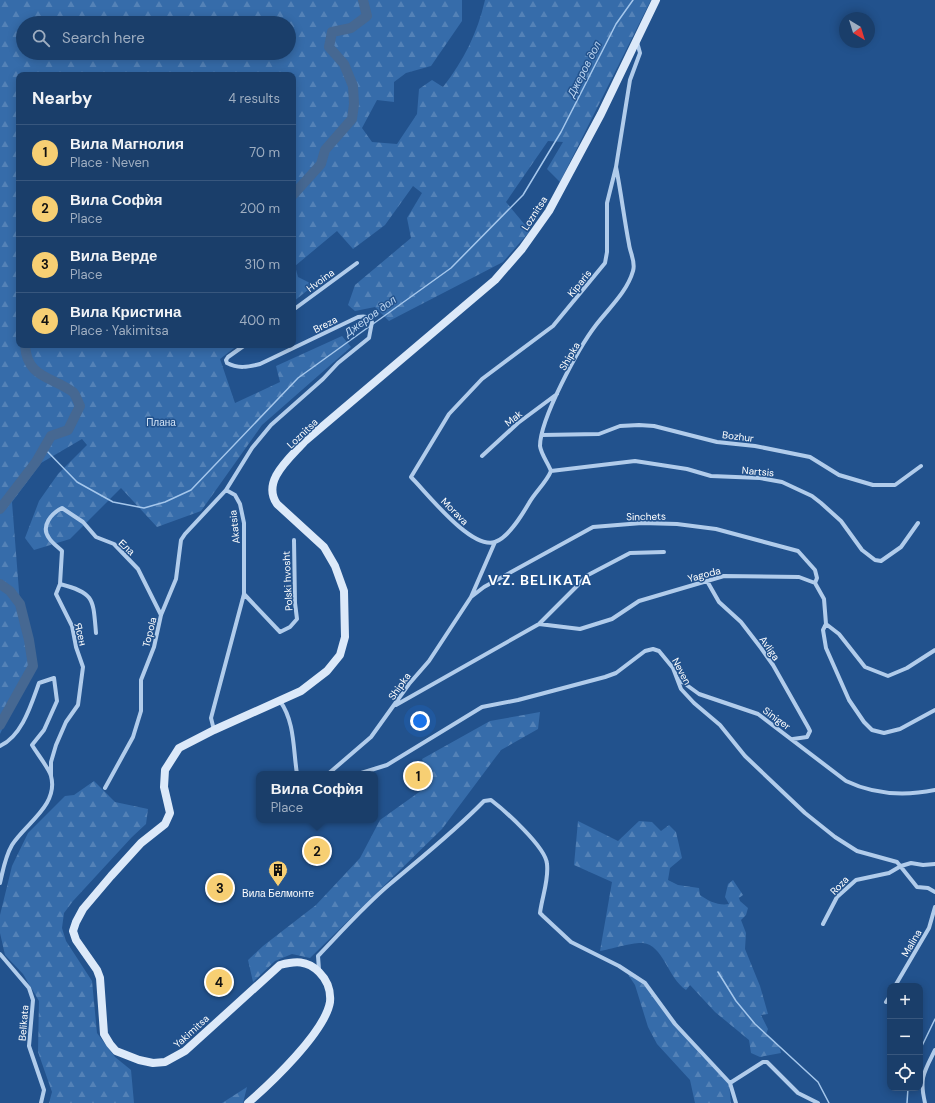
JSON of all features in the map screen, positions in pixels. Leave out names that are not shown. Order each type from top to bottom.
[{"type":"street","points":[[637,40],[656,0]]},
{"type":"street","name":"Kiparis","points":[[412,477],[449,414],[482,379],[553,326],[605,263],[607,252],[607,203],[616,166],[630,80],[640,53],[637,40]]},
{"type":"street","name":"Loznitsa","points":[[165,824],[170,813],[164,787],[165,770],[179,748],[214,730],[301,691],[327,671],[340,655],[345,637],[344,592],[336,566],[324,547],[277,504],[272,497],[271,490],[278,472],[304,442],[495,280],[522,249],[549,211],[601,114],[637,40]]},
{"type":"street","name":"Shipka","points":[[551,471],[540,447],[542,435],[557,394],[595,326],[624,291],[633,272],[634,265],[616,166]]},
{"type":"street","name":"Hvoina","points":[[296,308],[357,263]]},
{"type":"street","name":"Breza","points":[[226,490],[252,448],[271,425],[353,350],[369,338],[372,332],[372,322],[365,316],[341,324],[296,346]]},
{"type":"street","name":"Breza","points":[[240,348],[228,357],[226,360],[227,363],[233,366],[244,367],[260,364],[292,348]]},
{"type":"street","name":"Mak","points":[[482,456],[518,423],[557,394]]},
{"type":"street","name":"Bozhur","points":[[542,435],[599,434],[620,426],[654,426],[717,442],[756,446],[810,457],[843,477],[872,484],[896,485],[921,466]]},
{"type":"street","name":"Nartsis","points":[[551,471],[635,462],[687,469],[712,476],[760,478],[782,482],[812,496],[826,507],[841,521],[862,550],[870,557],[881,562],[901,547],[918,523]]},
{"type":"street","points":[[471,597],[495,542],[520,519],[551,471]]},
{"type":"street","name":"Morava","points":[[412,477],[467,534],[486,543],[495,542]]},
{"type":"street","name":"Akatsia","points":[[214,730],[211,718],[244,594],[244,522],[240,504],[235,495],[226,490]]},
{"type":"street","name":"Topola","points":[[105,788],[133,737],[141,711],[141,680],[154,647],[161,615],[176,580],[181,540],[226,490]]},
{"type":"street","name":"Ела","points":[[62,508],[83,522],[96,537],[114,544],[138,569],[161,615]]},
{"type":"street","name":"Ясен","points":[[51,774],[51,762],[56,745],[66,722],[78,705],[83,667],[76,647],[72,626],[56,594],[60,584],[62,551],[48,538],[46,526],[53,513],[62,508]]},
{"type":"street","name":"Sinchets","points":[[471,597],[484,587],[593,527],[642,523],[677,524],[716,529],[798,551],[815,570],[817,578],[815,584]]},
{"type":"street","name":"Polski hvosht","points":[[244,594],[280,632],[290,627],[298,619],[295,603],[294,540]]},
{"type":"street","points":[[396,705],[539,624],[588,576],[630,553],[664,552]]},
{"type":"street","name":"Yagoda","points":[[539,624],[580,630],[612,619],[639,601],[724,576],[799,577],[815,584]]},
{"type":"street","name":"Avliga","points":[[707,581],[719,602],[748,630],[773,664],[810,731],[807,737],[792,739]]},
{"type":"street","points":[[60,584],[79,590],[91,598],[94,605],[96,633]]},
{"type":"street","points":[[815,584],[824,599],[826,624],[823,630],[826,648],[855,711],[872,730],[884,733],[892,732],[935,710]]},
{"type":"street","name":"Shipka","points":[[332,771],[364,745],[396,705],[409,684],[429,661],[471,597]]},
{"type":"street","points":[[826,624],[839,634],[865,667],[888,676],[907,668],[935,650]]},
{"type":"street","name":"Neven","points":[[368,771],[387,765],[482,707],[518,700],[605,677],[616,673],[649,649],[659,651],[673,668],[681,689],[694,703],[720,725],[745,756],[805,812],[835,837],[857,851],[897,862],[901,866]]},
{"type":"street","points":[[0,746],[18,730],[29,712],[39,684],[54,678],[57,702],[44,730],[32,745],[43,764],[51,774],[52,787],[49,798],[43,810],[12,845],[3,867],[0,883]]},
{"type":"street","name":"Siniger","points":[[677,678],[704,696],[750,710],[758,714],[846,781],[880,792],[908,793],[935,790]]},
{"type":"street","points":[[280,701],[288,713],[291,724],[297,771]]},
{"type":"street","points":[[248,1103],[286,1068],[322,1023],[330,1004],[330,997],[328,986],[319,972],[318,956],[388,885],[468,818],[484,801],[491,800],[521,827],[543,854],[547,863],[540,913],[547,922],[571,942],[619,966],[645,983],[675,1024],[730,1083],[736,1103]]},
{"type":"street","name":"Yakimitsa","points":[[165,824],[141,843],[111,876],[83,909],[73,931],[76,940],[97,970],[100,978],[104,1034],[116,1051],[139,1060],[153,1063],[165,1062],[185,1051],[280,965],[296,960],[308,964],[319,972]]},
{"type":"street","points":[[935,864],[911,863],[901,866],[917,887],[928,888],[935,892]]},
{"type":"street","name":"Roza","points":[[823,924],[837,897],[856,880],[890,873],[901,866]]},
{"type":"street","name":"Malina","points":[[898,983],[929,928],[935,907]]},
{"type":"street","name":"Belikata","points":[[0,954],[29,988],[33,1000],[29,1046],[44,1090],[41,1103]]},
{"type":"street","points":[[925,1103],[922,1091],[922,1077],[935,1050]]},
{"type":"street","points":[[730,1083],[763,1062],[767,1062],[798,1093],[818,1103]]},
{"type":"green space","name":"Плана","points":[[0,0],[462,0],[462,21],[431,66],[406,73],[394,82],[394,102],[377,100],[362,128],[372,142],[397,144],[417,114],[419,89],[432,80],[443,87],[457,67],[474,35],[485,0],[651,0],[560,182],[547,169],[563,142],[548,141],[506,202],[530,231],[503,262],[389,321],[375,307],[355,311],[348,305],[355,285],[411,238],[407,218],[422,193],[413,186],[385,225],[353,249],[337,231],[296,265],[296,72],[16,72],[16,348],[234,348],[220,359],[235,403],[280,382],[276,366],[342,336],[351,347],[262,425],[201,511],[157,527],[121,488],[70,539],[34,550],[25,538],[39,501],[58,474],[87,445],[82,439],[41,463],[12,502],[20,604],[29,640],[33,666],[0,734]]},
{"type":"green space","name":"Плана","points":[[296,270],[298,277],[314,285],[296,300]]},
{"type":"green space","points":[[540,712],[538,729],[501,750],[442,829],[310,958],[292,954],[275,961],[253,982],[248,960],[263,946],[316,905],[360,858],[380,820],[429,785],[431,780],[422,759],[490,721]]},
{"type":"green space","points":[[94,781],[115,802],[148,809],[146,824],[132,837],[73,901],[64,913],[62,928],[66,941],[92,981],[97,1033],[115,1057],[131,1070],[134,1103],[49,1103],[52,1092],[38,1052],[39,1001],[23,974],[5,955],[0,933],[0,915],[12,866],[28,833],[65,796],[74,795]]},
{"type":"green space","points":[[578,821],[618,841],[639,821],[652,822],[661,831],[669,825],[676,832],[682,858],[670,868],[668,880],[678,885],[699,888],[700,895],[710,901],[721,904],[729,904],[725,897],[728,884],[733,880],[743,895],[739,898],[740,901],[748,908],[746,915],[741,920],[746,933],[745,949],[760,986],[768,1014],[761,1015],[768,1029],[766,1034],[776,1042],[781,1053],[760,1057],[751,1053],[749,1040],[715,1012],[690,985],[686,990],[680,985],[661,956],[650,945],[643,943],[634,944],[600,951],[612,882],[574,865]]},
{"type":"green space","points":[[627,973],[644,985],[729,1084],[731,1103],[695,1103],[690,1080],[657,1044],[648,1027],[635,985]]},
{"type":"green space","points":[[247,1087],[243,1103],[222,1103]]},
{"type":"waterway","points":[[296,192],[321,164],[325,150],[352,119],[354,104],[353,86],[344,64],[329,47],[332,32],[351,28],[367,16],[363,0]]},
{"type":"waterway","name":"Джеров дол","points":[[373,324],[451,268],[523,195],[561,132],[616,24],[633,0]]},
{"type":"waterway","name":"Джеров дол","points":[[44,448],[77,482],[113,502],[144,508],[165,502],[191,490],[298,378],[370,326]]},
{"type":"waterway","points":[[0,509],[36,462],[51,436],[68,430],[80,406],[73,392],[35,370],[30,364],[26,348]]},
{"type":"waterway","points":[[0,584],[10,591],[20,604],[29,640],[33,666],[0,725]]},
{"type":"waterway","points":[[718,972],[736,1001],[755,1024],[818,1082],[829,1103]]},
{"type":"waterway","points":[[923,1044],[935,1019]]},
{"type":"waterway","points":[[907,1103],[908,1091]]},
{"type":"place","name":"Вила Магнолия","points":[[418,776]]},
{"type":"place","name":"Вила Софѝя","points":[[317,851]]},
{"type":"place","name":"Вила Белмонте","points":[[278,887]]},
{"type":"place","name":"Вила Верде","points":[[220,888]]},
{"type":"place","name":"Вила Кристина","points":[[219,982]]},
{"type":"district","name":"V.Z. BELIKATA","points":[[540,580]]}]
